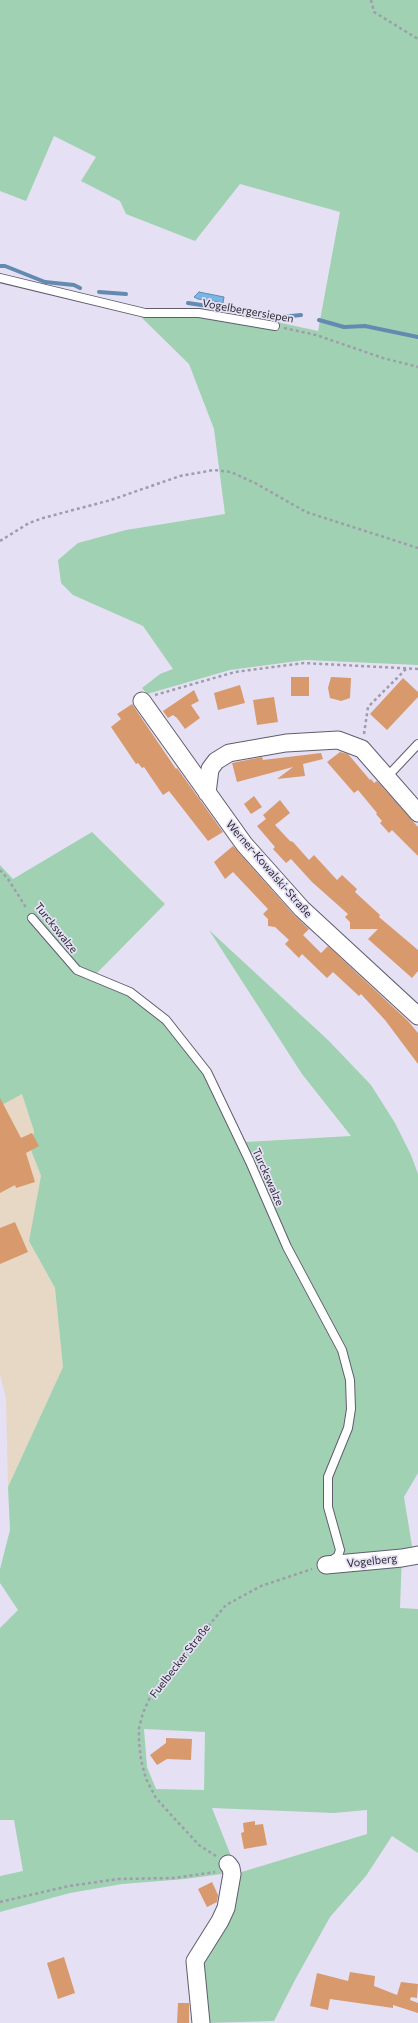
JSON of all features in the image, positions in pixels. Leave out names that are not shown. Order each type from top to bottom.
[{"type":"street","name":"Werner-Kowalski-Straße","points":[[142,701],[206,793],[244,844],[302,909],[418,1016]]},
{"type":"street","points":[[206,793],[210,769],[216,760],[229,753],[312,740],[338,740],[362,749],[418,813]]},
{"type":"street","name":"Vogelberg","points":[[326,1565],[402,1558],[418,1555]]},
{"type":"street","points":[[201,2023],[195,1961],[220,1921],[226,1908],[230,1867]]},
{"type":"lane","name":"Vogelbergersiepen","points":[[0,278],[145,313],[199,313],[275,326]]},
{"type":"lane","points":[[386,778],[418,744]]},
{"type":"lane","name":"Turckswalze","points":[[32,918],[77,970],[130,992],[166,1020],[207,1072],[250,1162],[287,1247],[342,1350],[350,1380],[351,1409],[348,1428],[328,1477],[328,1507],[340,1550],[338,1556],[326,1565]]},
{"type":"path","points":[[371,0],[374,12],[418,39]]},
{"type":"path","name":"Vogelbergersiepen","points":[[275,326],[316,335],[383,358],[418,367]]},
{"type":"path","points":[[0,541],[29,523],[43,518],[111,500],[180,476],[214,470],[231,472],[255,483],[306,512],[418,548]]},
{"type":"path","points":[[142,701],[158,694],[235,672],[304,664],[418,668]]},
{"type":"path","points":[[362,749],[368,707],[407,667]]},
{"type":"path","name":"Turckswalze","points":[[0,870],[8,879],[32,918]]},
{"type":"path","name":"Fuelbecker Straße","points":[[230,1867],[199,1845],[156,1798],[146,1779],[141,1760],[139,1728],[143,1713],[151,1695],[160,1683],[192,1648],[215,1616],[226,1605],[261,1586],[326,1565]]},
{"type":"path","points":[[0,1902],[69,1886],[118,1879],[174,1878],[230,1867]]},
{"type":"shaded area","points":[[22,1093],[34,1131],[31,1150],[41,1176],[35,1252],[55,1288],[63,1367],[8,1487],[6,1398],[0,1374],[0,1106]]},
{"type":"green space","points":[[0,0],[418,0],[418,665],[305,660],[230,670],[147,694],[142,688],[160,674],[173,669],[143,626],[73,595],[61,583],[58,560],[78,543],[126,530],[225,514],[214,429],[189,364],[141,317],[198,316],[274,329],[277,322],[318,331],[340,212],[240,184],[195,241],[126,214],[120,201],[81,181],[96,157],[54,136],[26,201],[0,191]]},
{"type":"green space","points":[[92,832],[165,904],[96,974],[169,1019],[208,1066],[245,1142],[351,1136],[302,1074],[209,930],[329,1041],[371,1085],[395,1123],[411,1155],[418,1174],[418,1473],[404,1497],[413,1552],[402,1554],[400,1608],[418,1609],[418,1853],[392,1836],[366,1876],[330,1917],[274,2021],[206,2023],[198,1960],[235,1874],[367,1834],[367,1810],[334,1813],[212,1808],[231,1856],[229,1873],[185,1879],[122,1884],[70,1893],[0,1912],[0,1876],[23,1871],[14,1820],[0,1820],[0,1628],[18,1610],[0,1583],[0,1569],[10,1530],[8,1487],[63,1367],[55,1288],[29,1241],[41,1176],[31,1150],[34,1131],[22,1094],[0,1106],[0,865],[13,879]],"holes":[[[144,1729],[205,1732],[204,1790],[156,1789],[147,1767]]]},
{"type":"water","points":[[199,292],[224,297],[223,303],[194,297]]},
{"type":"building","points":[[291,677],[309,677],[309,696],[291,696]]},
{"type":"building","points":[[331,677],[351,678],[350,698],[341,701],[330,698],[328,688]]},
{"type":"building","points":[[403,678],[418,692],[418,697],[387,730],[370,714]]},
{"type":"building","points":[[240,685],[245,703],[218,710],[214,693]]},
{"type":"building","points":[[194,690],[199,701],[191,705],[200,718],[185,729],[177,718],[173,715],[168,718],[163,711]]},
{"type":"building","points":[[274,697],[278,722],[257,725],[253,700]]},
{"type":"building","points":[[132,704],[176,769],[177,768],[223,832],[208,841],[169,791],[163,795],[144,767],[142,768],[138,763],[136,764],[111,727],[121,719],[117,714]]},
{"type":"building","points":[[340,752],[348,754],[370,780],[371,779],[374,783],[377,781],[418,827],[418,856],[392,830],[389,833],[380,823],[382,821],[376,814],[377,813],[358,790],[354,793],[327,762]]},
{"type":"building","points":[[321,753],[323,759],[303,764],[305,776],[277,779],[293,767],[237,782],[232,763],[262,757],[263,760]]},
{"type":"building","points":[[254,796],[262,807],[251,814],[244,804]]},
{"type":"building","points":[[280,800],[290,813],[275,825],[309,860],[314,855],[337,880],[342,875],[357,889],[355,892],[380,915],[379,917],[418,950],[418,971],[412,978],[368,939],[378,929],[350,929],[350,922],[345,917],[348,914],[312,882],[291,859],[286,863],[273,849],[275,847],[257,826],[266,819],[263,815]]},
{"type":"building","points":[[233,846],[295,916],[309,929],[303,935],[321,953],[328,946],[408,1021],[418,1033],[418,1064],[385,1020],[361,994],[359,996],[333,972],[327,978],[302,954],[299,958],[285,944],[289,940],[275,927],[268,926],[268,919],[263,914],[268,909],[233,872],[225,879],[214,862]]},
{"type":"building","points":[[0,1098],[21,1138],[32,1133],[39,1146],[26,1153],[35,1182],[16,1188],[15,1185],[0,1193]]},
{"type":"building","points":[[15,1222],[28,1252],[0,1264],[0,1228]]},
{"type":"building","points":[[166,1738],[192,1739],[191,1760],[167,1759],[157,1765],[150,1755],[166,1743]]},
{"type":"building","points":[[255,1821],[255,1825],[263,1824],[267,1845],[244,1849],[241,1833],[244,1832],[243,1823]]},
{"type":"building","points":[[212,1882],[218,1895],[217,1902],[207,1907],[198,1889]]},
{"type":"building","points":[[64,1957],[75,1993],[58,1999],[47,1963]]},
{"type":"building","points":[[350,1972],[375,1976],[374,1986],[397,1995],[401,1982],[418,1984],[417,1998],[411,1997],[410,2000],[418,2003],[418,2013],[393,2005],[393,2008],[330,1999],[328,2010],[310,2006],[317,1973],[348,1981]]},
{"type":"building","points":[[178,2003],[189,2003],[189,2023],[177,2023]]},
{"type":"waterway","name":"Vogelbergersiepen","points":[[0,266],[5,266],[45,282],[74,285],[80,288]]},
{"type":"waterway","name":"Vogelbergersiepen","points":[[99,292],[126,294]]},
{"type":"waterway","name":"Vogelbergersiepen","points":[[188,303],[281,317],[301,315]]},
{"type":"waterway","name":"Vogelbergersiepen","points":[[319,320],[344,327],[365,326],[418,337]]}]
